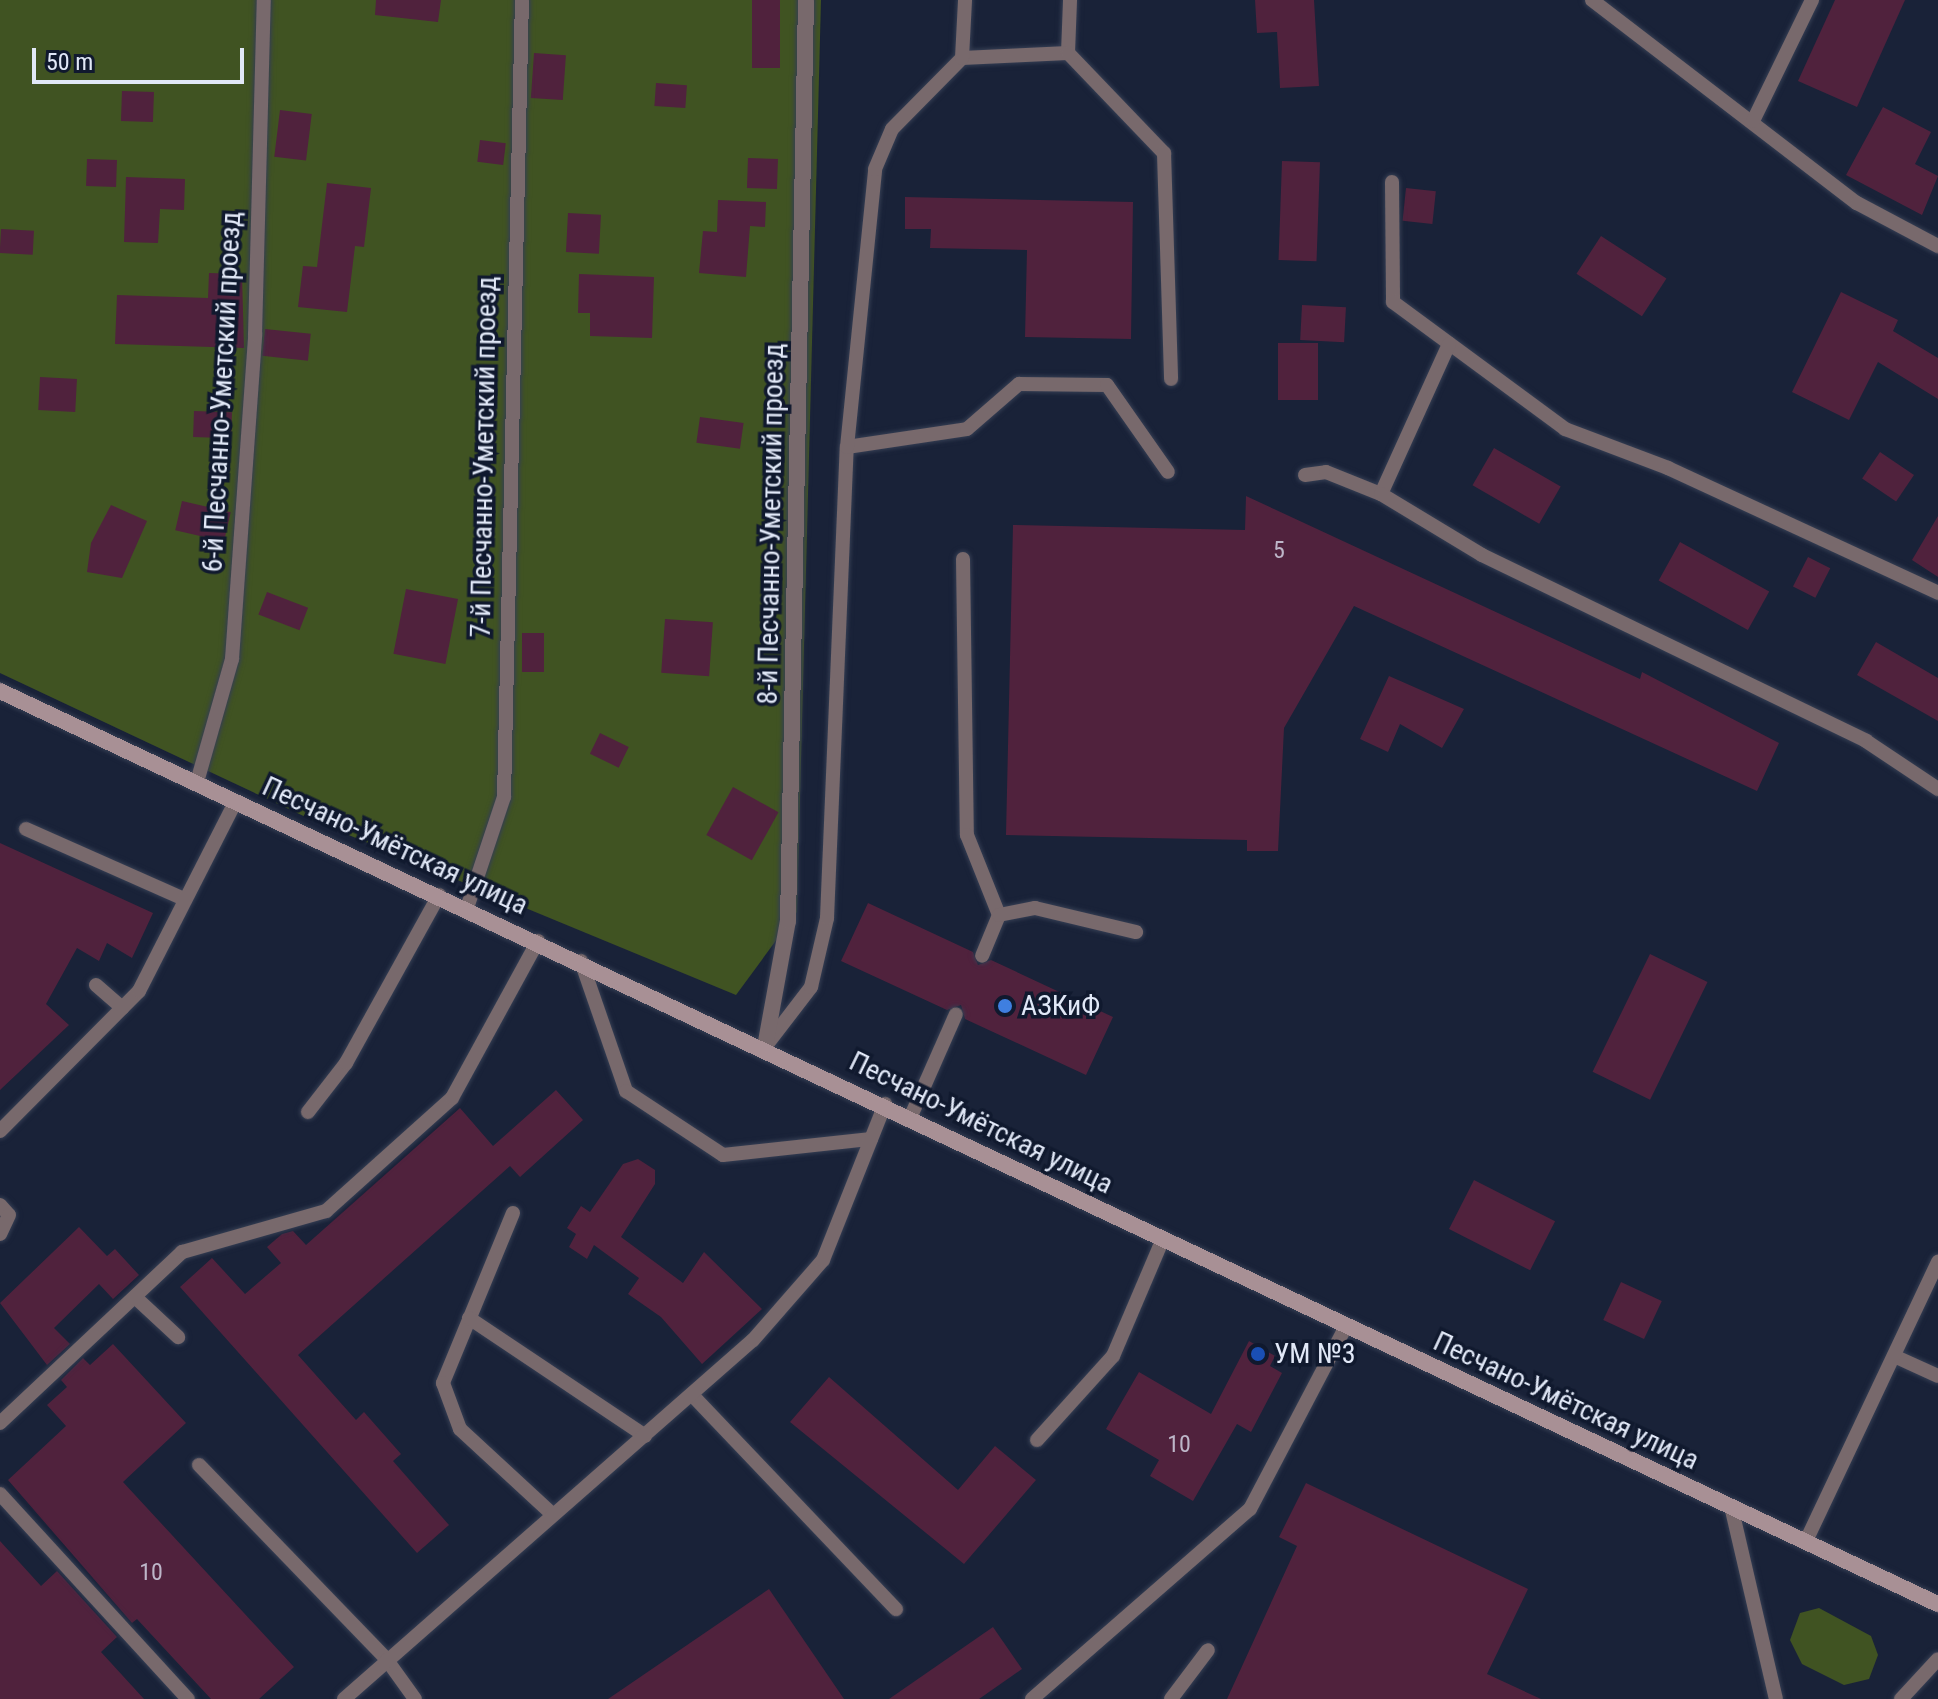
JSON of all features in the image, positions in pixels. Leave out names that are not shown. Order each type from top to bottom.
[{"type":"main road","name":"Песчано-Умётская улица","points":[[0,692],[765,1047],[1345,1328],[1938,1604]]},
{"type":"street","name":"8-й Песчанно-Уметский проезд","points":[[765,1047],[788,921],[806,0]]},
{"type":"lane","name":"6-й Песчанно-Уметский проезд","points":[[197,782],[232,659],[255,335],[264,0]]},
{"type":"lane","name":"7-й Песчанно-Уметский проезд","points":[[467,908],[504,797],[522,0]]},
{"type":"lane","points":[[765,1047],[811,987],[827,918],[847,447],[875,169],[892,129],[962,58],[965,0]]},
{"type":"lane","points":[[1070,0],[1068,53],[1164,153],[1171,379]]},
{"type":"lane","points":[[1592,0],[1609,4],[1857,203],[1938,246]]},
{"type":"lane","points":[[1753,121],[1812,0]]},
{"type":"lane","points":[[962,58],[1068,53]]},
{"type":"lane","points":[[1392,182],[1393,302],[1565,429],[1668,468],[1938,593]]},
{"type":"lane","points":[[1381,494],[1449,344]]},
{"type":"lane","points":[[847,447],[967,429],[1019,384],[1107,385],[1168,472]]},
{"type":"lane","points":[[1305,475],[1326,472],[1381,494],[1482,555],[1866,741],[1938,789]]},
{"type":"lane","points":[[963,559],[967,835],[999,915],[982,956]]},
{"type":"lane","points":[[0,1131],[139,991],[236,801]]},
{"type":"lane","points":[[26,829],[184,899]]},
{"type":"lane","points":[[308,1112],[346,1063],[439,895]]},
{"type":"lane","points":[[999,915],[1035,908],[1136,932]]},
{"type":"lane","points":[[0,1423],[182,1252],[326,1211],[452,1098],[538,941]]},
{"type":"lane","points":[[581,961],[626,1091],[723,1155],[871,1139]]},
{"type":"lane","points":[[96,985],[122,1008]]},
{"type":"lane","points":[[911,1116],[956,1014]]},
{"type":"lane","points":[[344,1699],[550,1512],[694,1397],[823,1260],[885,1104]]},
{"type":"lane","points":[[0,1205],[9,1215],[0,1234]]},
{"type":"lane","points":[[513,1213],[443,1383],[460,1429],[550,1512]]},
{"type":"lane","points":[[1037,1440],[1113,1356],[1162,1241]]},
{"type":"lane","points":[[1806,1541],[1938,1262]]},
{"type":"lane","points":[[135,1297],[178,1337]]},
{"type":"lane","points":[[469,1318],[645,1436]]},
{"type":"lane","points":[[1032,1699],[1250,1509],[1345,1328]]},
{"type":"lane","points":[[1894,1356],[1938,1376]]},
{"type":"lane","points":[[694,1397],[896,1609]]},
{"type":"lane","points":[[199,1465],[387,1660],[415,1699]]},
{"type":"lane","points":[[0,1494],[188,1699]]},
{"type":"lane","points":[[1731,1506],[1776,1699]]},
{"type":"lane","points":[[1171,1699],[1208,1650]]},
{"type":"lane","points":[[1901,1699],[1938,1659]]},
{"type":"green space","points":[[0,0],[821,0],[797,912],[736,995],[310,819],[0,673]]},
{"type":"green space","points":[[1819,1608],[1871,1636],[1878,1655],[1869,1679],[1844,1685],[1802,1664],[1790,1640],[1800,1613]]},
{"type":"building","points":[[376,0],[441,0],[438,22],[375,15]]},
{"type":"building","points":[[752,0],[780,0],[780,68],[752,68]]},
{"type":"building","points":[[1255,0],[1314,0],[1319,86],[1280,88],[1277,32],[1257,33]]},
{"type":"building","points":[[1835,0],[1905,0],[1857,107],[1798,81]]},
{"type":"building","points":[[534,53],[566,55],[563,100],[531,98]]},
{"type":"building","points":[[656,83],[687,85],[685,108],[654,106]]},
{"type":"building","points":[[122,91],[154,92],[153,122],[121,121]]},
{"type":"building","points":[[1883,107],[1931,132],[1915,164],[1938,176],[1922,215],[1846,175]]},
{"type":"building","points":[[280,110],[312,114],[306,161],[274,157]]},
{"type":"building","points":[[480,140],[506,143],[503,165],[477,162]]},
{"type":"building","points":[[748,158],[778,159],[777,189],[747,188]]},
{"type":"building","points":[[87,159],[117,160],[116,187],[86,186]]},
{"type":"building","points":[[1282,161],[1320,162],[1317,261],[1279,260]]},
{"type":"building","points":[[126,177],[185,179],[184,210],[160,209],[158,243],[124,242]]},
{"type":"building","points":[[327,183],[371,188],[364,247],[355,246],[347,312],[298,307],[303,266],[317,267]]},
{"type":"building","points":[[1406,188],[1436,191],[1432,224],[1403,221]]},
{"type":"building","points":[[905,197],[1133,202],[1131,339],[1025,337],[1027,250],[930,248],[931,229],[905,229]]},
{"type":"building","points":[[718,200],[766,202],[765,227],[750,226],[746,277],[699,273],[703,231],[717,232]]},
{"type":"building","points":[[568,213],[601,215],[599,254],[566,252]]},
{"type":"building","points":[[1,229],[34,231],[33,255],[0,253]]},
{"type":"building","points":[[1601,236],[1666,278],[1642,316],[1576,274]]},
{"type":"building","points":[[209,273],[242,274],[244,348],[115,344],[117,295],[208,298]]},
{"type":"building","points":[[579,274],[654,277],[652,338],[590,336],[590,313],[578,313]]},
{"type":"building","points":[[1841,292],[1898,320],[1893,331],[1938,358],[1938,399],[1878,362],[1849,420],[1792,392]]},
{"type":"building","points":[[1302,305],[1346,307],[1344,342],[1300,340]]},
{"type":"building","points":[[265,329],[311,334],[308,361],[262,356]]},
{"type":"building","points":[[1278,343],[1318,343],[1318,400],[1278,400]]},
{"type":"building","points":[[40,377],[77,379],[75,412],[38,410]]},
{"type":"building","points":[[194,411],[232,412],[231,438],[193,437]]},
{"type":"building","points":[[700,417],[744,423],[740,449],[696,443]]},
{"type":"building","points":[[1494,448],[1561,486],[1539,524],[1472,485]]},
{"type":"building","points":[[1880,452],[1914,475],[1896,501],[1862,479]]},
{"type":"building","points":[[1246,496],[1640,679],[1642,672],[1779,743],[1757,791],[1354,606],[1284,728],[1278,851],[1247,851],[1247,840],[1006,835],[1013,525],[1245,530]]},
{"type":"building","points":[[182,501],[231,512],[224,541],[175,530]]},
{"type":"building","points":[[111,505],[147,521],[122,578],[87,572],[91,543]]},
{"type":"building","points":[[1938,516],[1938,577],[1912,560]]},
{"type":"building","points":[[1680,542],[1769,591],[1748,630],[1659,580]]},
{"type":"building","points":[[1808,557],[1830,568],[1815,598],[1793,586]]},
{"type":"building","points":[[406,589],[458,599],[445,664],[393,654]]},
{"type":"building","points":[[267,592],[308,608],[299,630],[258,614]]},
{"type":"building","points":[[665,619],[713,622],[709,676],[661,673]]},
{"type":"building","points":[[522,633],[544,633],[544,672],[522,672]]},
{"type":"building","points":[[1876,642],[1938,678],[1938,721],[1857,675]]},
{"type":"building","points":[[1389,676],[1464,709],[1442,748],[1400,724],[1388,752],[1360,739]]},
{"type":"building","points":[[600,733],[629,747],[619,768],[590,754]]},
{"type":"building","points":[[733,787],[778,812],[752,860],[706,835]]},
{"type":"building","points":[[0,843],[153,913],[132,958],[107,943],[99,961],[77,948],[46,1004],[69,1025],[0,1090]]},
{"type":"building","points":[[868,903],[973,952],[978,965],[991,960],[1113,1017],[1086,1075],[965,1019],[961,1005],[947,1010],[841,961]]},
{"type":"building","points":[[1650,954],[1708,982],[1650,1100],[1593,1072]]},
{"type":"building","points":[[556,1090],[583,1120],[520,1177],[510,1166],[298,1355],[356,1420],[364,1412],[401,1454],[393,1461],[449,1525],[417,1553],[180,1287],[212,1258],[245,1294],[281,1263],[267,1247],[282,1234],[293,1231],[306,1245],[460,1108],[493,1146]]},
{"type":"building","points":[[638,1159],[655,1170],[655,1184],[621,1237],[683,1283],[704,1252],[762,1309],[702,1364],[661,1317],[628,1294],[639,1278],[594,1245],[587,1259],[569,1247],[576,1234],[567,1228],[581,1206],[590,1212],[623,1164]]},
{"type":"building","points":[[1474,1180],[1555,1221],[1530,1270],[1449,1229]]},
{"type":"building","points":[[79,1227],[107,1256],[115,1249],[139,1275],[113,1299],[99,1284],[54,1328],[70,1344],[47,1365],[0,1303]]},
{"type":"building","points":[[1621,1282],[1662,1301],[1644,1339],[1603,1320]]},
{"type":"building","points":[[1249,1341],[1275,1356],[1270,1366],[1282,1373],[1251,1432],[1237,1424],[1193,1501],[1150,1476],[1159,1460],[1106,1429],[1139,1372],[1211,1414]]},
{"type":"building","points":[[113,1344],[186,1423],[123,1482],[294,1667],[259,1699],[211,1699],[137,1619],[132,1623],[8,1480],[66,1426],[47,1405],[67,1387],[61,1380],[83,1358],[90,1365]]},
{"type":"building","points":[[829,1377],[958,1490],[995,1446],[1036,1480],[964,1564],[790,1422]]},
{"type":"building","points":[[1306,1483],[1528,1589],[1487,1674],[1541,1699],[1227,1699],[1297,1546],[1279,1537]]},
{"type":"building","points":[[0,1541],[41,1586],[57,1571],[117,1637],[101,1652],[144,1699],[0,1699]]},
{"type":"building","points":[[769,1589],[844,1699],[608,1699]]},
{"type":"building","points":[[993,1627],[1022,1669],[979,1699],[889,1699]]},
{"type":"place","name":"АЗКиФ","points":[[1005,1006]]},
{"type":"place","name":"УМ №3","points":[[1258,1354]]}]
